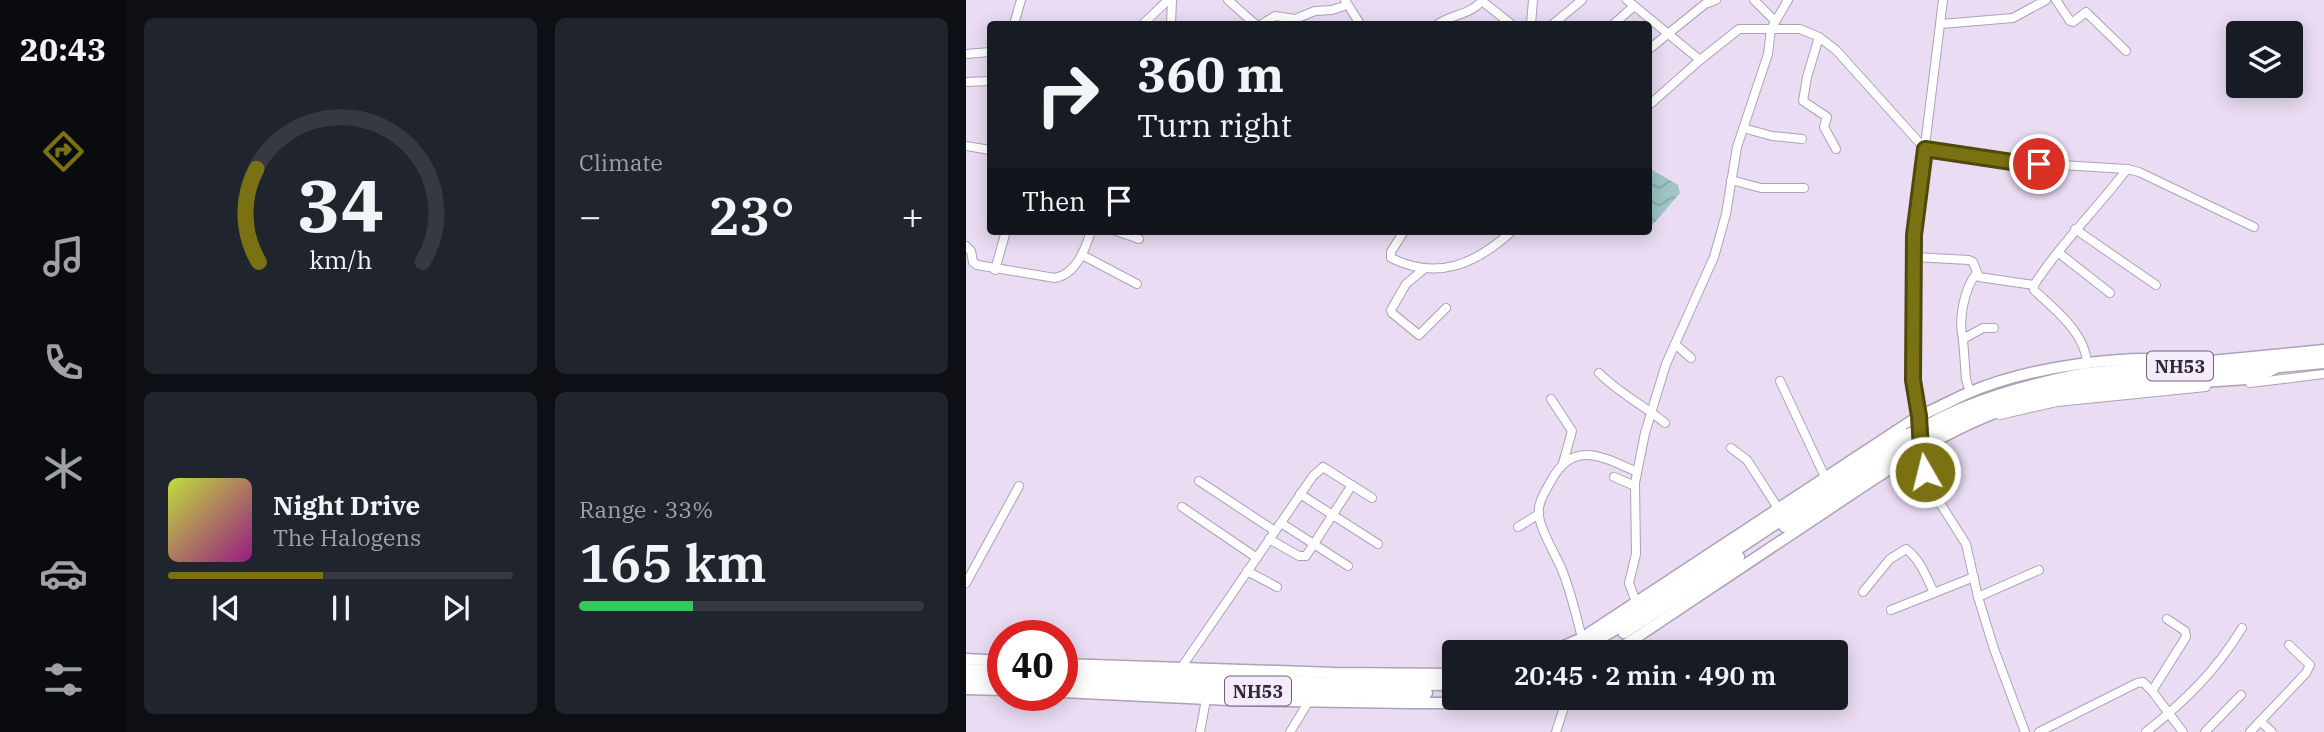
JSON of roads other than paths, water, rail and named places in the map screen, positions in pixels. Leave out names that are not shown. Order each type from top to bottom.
[{"type":"highway","name":"NH53","points":[[1595,640],[1919,441],[1984,409],[2038,388],[2087,374],[2324,351]]},
{"type":"highway","name":"NH53","points":[[2038,388],[2324,362]]},
{"type":"highway","name":"NH53","points":[[1610,640],[1706,573]]},
{"type":"highway","points":[[966,670],[987,671]]},
{"type":"highway","name":"NH53","points":[[1078,674],[1395,694],[1442,692]]},
{"type":"highway","points":[[966,679],[987,680]]},
{"type":"highway","name":"NH53","points":[[1078,683],[1442,684]]},
{"type":"main road","points":[[1577,640],[1919,416],[1970,392],[2028,374],[2087,365],[2145,359],[2206,364]]},
{"type":"main road","points":[[1633,640],[1921,450],[1994,414],[2051,397],[2245,379],[2257,377],[2276,367]]},
{"type":"main road","points":[[966,659],[987,660]]},
{"type":"main road","points":[[1078,665],[1181,668],[1208,684],[1309,701],[1442,703]]},
{"type":"main road","points":[[1078,691],[1442,674]]},
{"type":"main road","points":[[966,689],[987,690]]},
{"type":"street","points":[[1015,21],[1021,0]]},
{"type":"street","points":[[1146,21],[1170,0]]},
{"type":"street","points":[[1170,0],[1171,21]]},
{"type":"street","points":[[1227,0],[1252,21]]},
{"type":"street","points":[[1531,21],[1532,0]]},
{"type":"street","points":[[1557,21],[1582,0]]},
{"type":"street","points":[[1652,47],[1705,5],[1716,0]]},
{"type":"street","points":[[1754,0],[1773,25]]},
{"type":"street","points":[[1636,602],[1629,583],[1636,554],[1635,485],[1645,433],[1666,364],[1714,257],[1726,214],[1737,147],[1768,54],[1773,25],[1788,0]]},
{"type":"street","points":[[1943,0],[1914,235],[1913,380],[1925,472],[1933,492],[1966,544],[1994,649],[2025,732]]},
{"type":"street","points":[[1941,24],[2013,18],[2046,0]]},
{"type":"street","points":[[1443,21],[1466,14],[1483,1],[1507,21]]},
{"type":"street","points":[[2060,2],[2071,22],[2084,12],[2090,14],[2126,51]]},
{"type":"street","points":[[1267,21],[1275,16],[1295,19],[1315,11],[1332,10],[1346,3],[1358,21]]},
{"type":"street","points":[[1616,21],[1630,3],[1700,60]]},
{"type":"street","points":[[1652,102],[1739,29],[1773,25],[1800,29],[1819,37],[1836,50],[1925,149],[2012,162],[2127,169],[2139,172],[2254,227]]},
{"type":"street","points":[[1819,37],[1803,101],[1827,117],[1824,127],[1836,149]]},
{"type":"street","points":[[966,54],[987,52]]},
{"type":"street","points":[[966,82],[987,81]]},
{"type":"street","points":[[1743,128],[1772,136],[1802,139]]},
{"type":"street","points":[[966,146],[987,150]]},
{"type":"street","points":[[2087,365],[2087,354],[2078,335],[2034,290],[2034,285],[2075,229],[2127,169]]},
{"type":"street","points":[[1731,180],[1761,188],[1804,188]]},
{"type":"street","points":[[2075,229],[2156,285]]},
{"type":"street","points":[[995,270],[1005,235]]},
{"type":"street","points":[[966,246],[970,249],[971,259],[975,264],[995,270],[1055,278],[1070,271],[1082,254],[1089,235]]},
{"type":"street","points":[[1128,235],[1139,239]]},
{"type":"street","points":[[1402,235],[1391,254],[1393,260],[1439,270],[1481,255],[1507,235]]},
{"type":"street","points":[[2059,253],[2110,293]]},
{"type":"street","points":[[1082,254],[1137,284]]},
{"type":"street","points":[[1914,257],[1973,262],[1976,274],[1971,282],[1960,329],[1970,392]]},
{"type":"street","points":[[1424,268],[1406,284],[1391,310],[1392,313],[1419,335],[1446,309]]},
{"type":"street","points":[[1976,274],[1983,278],[2034,285]]},
{"type":"street","points":[[1962,339],[1983,328],[1994,328]]},
{"type":"street","points":[[1675,344],[1691,358]]},
{"type":"street","points":[[1599,373],[1627,398],[1665,423]]},
{"type":"street","points":[[1994,414],[2002,415],[2057,402],[2324,374]]},
{"type":"street","points":[[1780,381],[1825,477]]},
{"type":"street","points":[[1550,399],[1572,431],[1563,463]]},
{"type":"street","points":[[1731,447],[1746,460],[1777,508]]},
{"type":"street","points":[[1581,638],[1564,574],[1539,514],[1543,497],[1556,472],[1574,456],[1599,455],[1637,472]]},
{"type":"street","points":[[1181,668],[1300,494],[1323,467],[1372,498]]},
{"type":"street","points":[[1614,477],[1635,485]]},
{"type":"street","points":[[1199,481],[1275,531]]},
{"type":"street","points":[[1269,539],[1299,556],[1306,556],[1352,485]]},
{"type":"street","points":[[966,583],[1019,486]]},
{"type":"street","points":[[1300,494],[1378,544]]},
{"type":"street","points":[[1182,507],[1256,558]]},
{"type":"street","points":[[1518,527],[1539,514]]},
{"type":"street","points":[[1281,523],[1348,566]]},
{"type":"street","points":[[1863,592],[1890,559],[1906,550],[1922,569],[1934,593]]},
{"type":"street","points":[[1978,597],[2039,570]]},
{"type":"street","points":[[1247,571],[1277,587]]},
{"type":"street","points":[[1891,610],[1974,578]]},
{"type":"street","points":[[2151,691],[2185,641],[2185,631],[2167,619]]},
{"type":"street","points":[[2146,732],[2208,676],[2227,653],[2242,628]]},
{"type":"street","points":[[2250,732],[2306,673],[2310,665],[2289,645]]},
{"type":"street","points":[[2039,732],[2143,682],[2183,732]]},
{"type":"street","points":[[1200,732],[1208,684]]},
{"type":"street","points":[[2205,732],[2241,695]]},
{"type":"street","points":[[1290,732],[1309,701]]},
{"type":"street","points":[[1556,732],[1563,710]]},
{"type":"street","points":[[2260,721],[2272,732]]},
{"type":"water","points":[[1652,170],[1678,185],[1680,193],[1652,226]]}]
